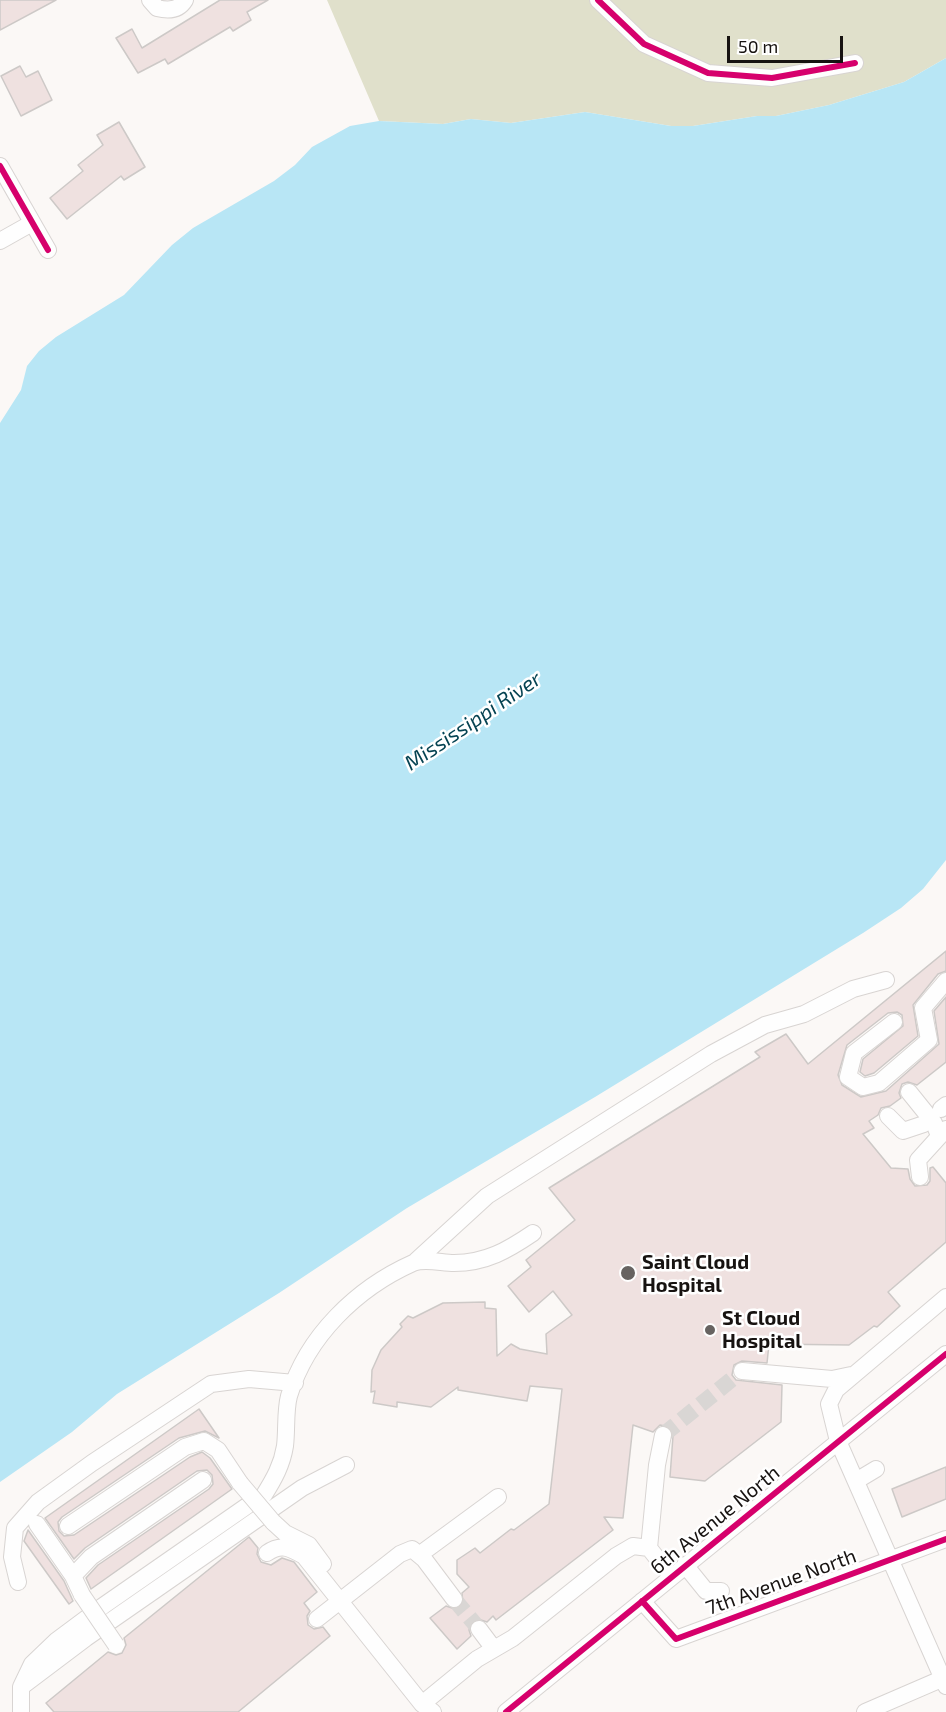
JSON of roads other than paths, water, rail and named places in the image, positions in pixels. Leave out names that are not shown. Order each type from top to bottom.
[{"type":"street","points":[[150,0],[157,8],[171,10],[179,7],[185,0]]},
{"type":"street","points":[[598,0],[644,44],[708,73],[772,78],[855,63]]},
{"type":"street","points":[[0,166],[48,250]]},
{"type":"street","points":[[0,241],[33,223]]},
{"type":"street","points":[[264,1495],[279,1470],[285,1446],[289,1397],[295,1383],[317,1340],[335,1317],[357,1297],[416,1261],[487,1196],[711,1054],[765,1025],[804,1014],[853,989],[886,980]]},
{"type":"street","points":[[894,1022],[854,1053],[848,1077],[864,1087],[879,1083],[929,1040],[923,1008],[946,981]]},
{"type":"street","points":[[909,1092],[942,1132],[918,1160],[920,1177]]},
{"type":"street","points":[[888,1116],[903,1131],[924,1124]]},
{"type":"street","points":[[416,1261],[456,1263],[488,1259],[507,1251],[533,1233]]},
{"type":"street","points":[[865,1712],[945,1680],[838,1440],[829,1404],[836,1390],[852,1375],[946,1297]]},
{"type":"street","name":"6th Avenue North","points":[[506,1712],[946,1354]]},
{"type":"street","points":[[742,1371],[832,1379],[852,1375]]},
{"type":"street","points":[[18,1582],[12,1557],[15,1528],[38,1502],[92,1463],[211,1384],[249,1379],[295,1383]]},
{"type":"street","points":[[649,1548],[657,1465],[663,1435]]},
{"type":"street","points":[[69,1526],[185,1447],[204,1441],[218,1450],[240,1483],[273,1522],[285,1533],[309,1545],[333,1577],[336,1596]]},
{"type":"street","points":[[21,1687],[86,1638],[302,1488],[346,1465]]},
{"type":"street","points":[[856,1481],[876,1469]]},
{"type":"street","points":[[73,1576],[91,1557],[203,1480]]},
{"type":"street","points":[[419,1555],[498,1497]]},
{"type":"street","points":[[21,1712],[21,1687],[33,1664],[56,1641],[247,1506]]},
{"type":"street","points":[[37,1524],[116,1645]]},
{"type":"street","name":"7th Avenue North","points":[[642,1601],[676,1639],[946,1539]]},
{"type":"street","points":[[267,1553],[276,1547],[289,1547],[304,1556],[428,1708],[477,1659],[513,1638],[633,1545],[649,1548],[672,1577]]},
{"type":"street","points":[[317,1620],[336,1596],[400,1554],[412,1549],[454,1599]]},
{"type":"street","points":[[685,1565],[706,1591],[721,1591]]},
{"type":"street","points":[[479,1629],[494,1649]]},
{"type":"water","name":"Mississippi River","points":[[946,58],[946,860],[923,889],[901,908],[863,933],[595,1097],[407,1208],[279,1293],[117,1394],[72,1432],[0,1482],[0,423],[21,390],[27,366],[39,351],[56,337],[124,295],[172,245],[193,228],[274,181],[295,165],[312,147],[350,126],[379,121],[443,124],[471,119],[511,123],[585,112],[671,126],[693,126],[757,116],[776,116],[829,105],[904,82]]},
{"type":"tunnel","points":[[663,1435],[742,1371]]},
{"type":"tunnel","points":[[454,1599],[479,1629]]},
{"type":"place","name":"Saint Cloud Hospital","points":[[628,1273]]},
{"type":"place","name":"St Cloud Hospital","points":[[710,1330]]}]
